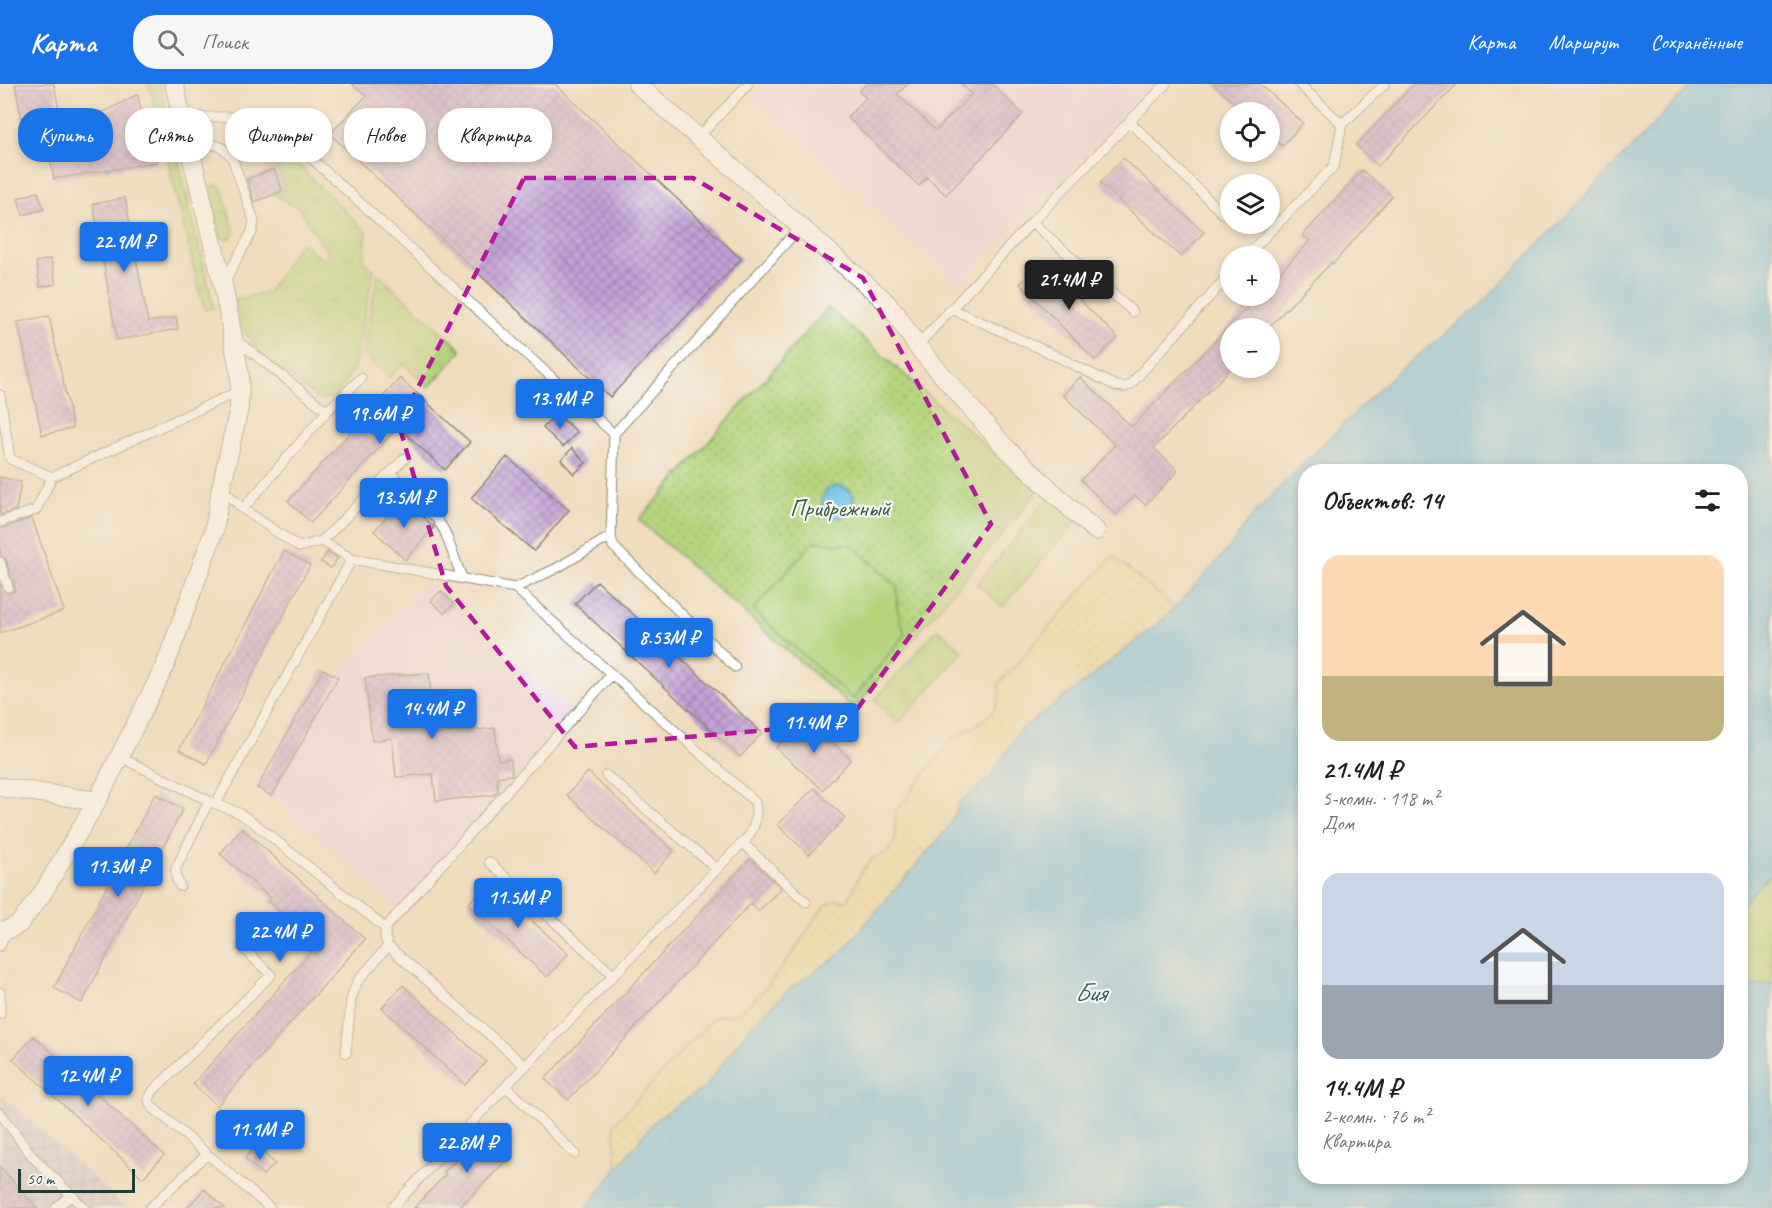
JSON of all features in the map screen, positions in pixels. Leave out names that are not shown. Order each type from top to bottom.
[{"type":"street","points":[[174,84],[180,108]]},
{"type":"street","points":[[638,84],[882,298],[895,312],[917,346],[1005,447],[1096,531]]},
{"type":"street","points":[[2,936],[19,924],[42,894],[97,801],[165,666],[214,531],[241,390],[223,285],[192,162]]},
{"type":"street","points":[[0,787],[97,801]]},
{"type":"lane","points":[[698,138],[748,84]]},
{"type":"lane","points":[[917,346],[1032,222],[1166,84]]},
{"type":"lane","points":[[1299,84],[1342,123]]},
{"type":"lane","points":[[1256,246],[1334,166],[1342,123],[1385,84]]},
{"type":"lane","points":[[213,117],[266,117],[614,434]]},
{"type":"lane","points":[[1130,122],[1220,211]]},
{"type":"lane","points":[[213,144],[222,147],[232,157],[254,220],[252,232],[223,285]]},
{"type":"lane","points":[[1032,222],[1133,312]]},
{"type":"lane","points":[[735,667],[613,546],[611,536],[614,434],[800,227]]},
{"type":"lane","points":[[952,309],[1046,351],[1116,386],[1124,387],[1130,385],[1220,285]]},
{"type":"lane","points":[[233,339],[327,411]]},
{"type":"lane","points":[[243,509],[327,411],[362,378]]},
{"type":"lane","points":[[0,522],[36,510],[51,477],[241,390]]},
{"type":"lane","points":[[0,395],[5,458],[51,477]]},
{"type":"lane","points":[[221,488],[243,509],[299,547],[322,541],[405,458]]},
{"type":"lane","points":[[391,473],[437,519],[448,540],[462,578]]},
{"type":"lane","points":[[515,588],[557,568],[611,536]]},
{"type":"lane","points":[[322,541],[352,559],[515,588],[754,802],[757,813],[755,825],[743,843],[525,1066],[392,1208]]},
{"type":"lane","points":[[180,886],[176,877],[176,868],[352,559]]},
{"type":"lane","points":[[0,562],[8,587]]},
{"type":"lane","points":[[525,1066],[388,946],[385,928],[612,674]]},
{"type":"lane","points":[[120,757],[239,813],[385,928]]},
{"type":"lane","points":[[606,775],[717,869]]},
{"type":"lane","points":[[743,843],[806,902]]},
{"type":"lane","points":[[489,862],[613,975]]},
{"type":"lane","points":[[242,946],[271,975],[153,1091],[149,1099],[151,1106],[270,1208]]},
{"type":"lane","points":[[346,1053],[353,991],[357,982],[388,946]]},
{"type":"lane","points":[[0,992],[0,1014]]},
{"type":"lane","points":[[506,1086],[575,1154]]},
{"type":"lane","points":[[0,1113],[32,1156],[84,1208]]},
{"type":"lane","points":[[150,1208],[207,1154]]},
{"type":"lane","points":[[56,1208],[71,1196]]},
{"type":"highlighted area","points":[[524,178],[693,178],[863,278],[991,524],[847,723],[575,747],[446,586],[399,425]]},
{"type":"shaded area","points":[[766,84],[1152,84],[958,285],[754,98]]},
{"type":"shaded area","points":[[427,580],[572,713],[398,908],[272,796],[338,677]]},
{"type":"shaded area","points":[[0,1094],[127,1208],[0,1208]]},
{"type":"green space","points":[[149,84],[160,84],[166,108],[155,108]]},
{"type":"green space","points":[[168,162],[179,162],[214,308],[204,310]]},
{"type":"green space","points":[[263,162],[295,162],[367,233],[364,261],[374,270],[354,367],[337,395],[329,399],[319,399],[259,353],[240,324],[235,299],[268,292],[299,244],[303,244],[324,260],[328,254],[300,209],[275,196],[286,191],[276,167],[267,167]]},
{"type":"green space","points":[[215,185],[223,191],[234,231],[234,235],[229,239],[222,238],[220,234],[210,194],[211,187]]},
{"type":"green space","points":[[378,274],[462,350],[429,387],[403,364],[389,377],[362,353]]},
{"type":"green space","name":"Прибрежный","points":[[828,308],[1038,491],[854,709],[639,520]]},
{"type":"green space","points":[[1048,498],[1076,521],[1003,607],[977,584]]},
{"type":"green space","points":[[814,541],[851,544],[897,587],[897,608],[905,634],[853,699],[753,610]]},
{"type":"green space","points":[[938,628],[963,651],[898,724],[875,700]]},
{"type":"green space","points":[[1772,872],[1772,983],[1748,987],[1748,898]]},
{"type":"sand","points":[[1113,556],[1174,607],[1166,617],[1020,730],[990,778],[961,801],[948,828],[839,955],[792,987],[753,1023],[705,1087],[655,1120],[617,1169],[614,1124],[714,1017],[732,1014],[745,1006],[771,982],[824,906],[837,900],[848,901],[862,870],[873,858],[887,853],[895,841],[896,811],[951,739],[977,725],[995,709],[1000,694],[998,684]]},
{"type":"water","name":"Бия","points":[[1692,84],[1772,84],[1772,872],[1748,898],[1748,464],[1303,464],[1393,375],[1480,306]]},
{"type":"water","name":"Бия","points":[[1298,469],[1298,1184],[1748,1184],[1748,987],[1772,983],[1772,1208],[586,1208],[655,1120],[705,1087],[753,1023],[792,987],[839,955],[948,828],[961,801],[990,778],[1020,730],[1166,617],[1230,547],[1254,513]]},
{"type":"water","points":[[838,486],[849,491],[854,502],[849,513],[838,518],[827,513],[822,502],[827,491]]},
{"type":"building","points":[[15,84],[54,84],[59,108],[20,108]]},
{"type":"building","points":[[352,84],[555,84],[741,259],[610,397],[360,162],[426,162],[426,108],[355,108],[366,96]]},
{"type":"building","points":[[866,84],[908,84],[897,94],[936,131],[972,94],[961,84],[992,84],[1023,114],[946,195],[927,177],[919,186],[847,117],[866,98],[859,91]]},
{"type":"building","points":[[1213,84],[1260,84],[1280,102],[1234,102]]},
{"type":"building","points":[[1414,84],[1457,84],[1378,166],[1356,145]]},
{"type":"building","points":[[138,94],[140,108],[125,108],[125,162],[157,162],[54,179],[51,162],[113,162],[112,108]]},
{"type":"building","points":[[1280,102],[1303,123],[1282,146],[1280,144]]},
{"type":"building","points":[[344,119],[344,147],[332,136],[332,132]]},
{"type":"building","points":[[1123,158],[1204,232],[1181,257],[1100,183]]},
{"type":"building","points":[[274,169],[283,191],[254,202],[247,179]]},
{"type":"building","points":[[1362,170],[1392,196],[1333,264],[1332,262],[1278,318],[1237,318],[1248,306],[1280,306],[1280,272],[1310,241],[1303,235]]},
{"type":"building","points":[[38,192],[44,209],[23,215],[18,198]]},
{"type":"building","points":[[125,198],[148,322],[176,317],[178,329],[117,340],[93,204]]},
{"type":"building","points":[[51,259],[56,284],[40,287],[36,262]]},
{"type":"building","points":[[1042,262],[1118,338],[1095,360],[1020,284]]},
{"type":"building","points":[[49,316],[73,428],[42,435],[18,322]]},
{"type":"building","points":[[1220,336],[1221,378],[1154,448],[1178,471],[1145,505],[1135,495],[1116,515],[1081,480],[1115,445],[1063,395],[1080,377],[1132,427]]},
{"type":"building","points":[[400,378],[470,442],[445,470],[398,427],[311,523],[288,501]]},
{"type":"building","points":[[556,413],[577,432],[563,447],[543,428]]},
{"type":"building","points":[[572,448],[586,463],[574,474],[561,460]]},
{"type":"building","points":[[507,457],[569,510],[534,551],[471,498]]},
{"type":"building","points":[[0,477],[21,482],[16,510],[0,515]]},
{"type":"building","points":[[403,499],[434,527],[405,560],[374,531]]},
{"type":"building","points":[[32,518],[64,611],[0,633],[0,584],[6,593],[13,592],[15,588],[6,560],[0,555],[0,529]]},
{"type":"building","points":[[284,551],[310,565],[206,764],[179,750]]},
{"type":"building","points":[[327,552],[338,558],[331,568],[321,562]]},
{"type":"building","points":[[597,581],[762,733],[740,757],[575,604]]},
{"type":"building","points":[[441,591],[454,604],[444,613],[431,601]]},
{"type":"building","points":[[323,669],[338,677],[272,796],[257,788]]},
{"type":"building","points":[[429,673],[435,734],[495,728],[498,760],[511,759],[512,775],[497,777],[498,791],[494,795],[436,801],[433,774],[396,777],[392,738],[372,741],[365,678]]},
{"type":"building","points":[[804,717],[851,759],[823,790],[776,748]]},
{"type":"building","points":[[588,772],[674,851],[654,873],[567,795]]},
{"type":"building","points":[[814,788],[845,818],[809,855],[778,825]]},
{"type":"building","points":[[155,794],[183,809],[82,1003],[54,988]]},
{"type":"building","points":[[242,828],[365,939],[217,1106],[193,1084],[317,945],[268,901],[271,898],[220,854]]},
{"type":"building","points":[[750,859],[781,888],[759,911],[751,903],[568,1100],[545,1079]]},
{"type":"building","points":[[489,881],[568,954],[547,977],[468,904]]},
{"type":"building","points":[[403,985],[486,1062],[465,1085],[382,1008]]},
{"type":"building","points":[[34,1036],[164,1155],[143,1178],[13,1059]]},
{"type":"building","points":[[487,1129],[512,1155],[459,1208],[414,1208],[446,1174],[444,1172]]},
{"type":"building","points":[[256,1146],[275,1164],[263,1175],[245,1158]]},
{"type":"building","points":[[0,1167],[37,1208],[0,1208]]},
{"type":"building","points":[[204,1189],[225,1208],[187,1208]]}]
